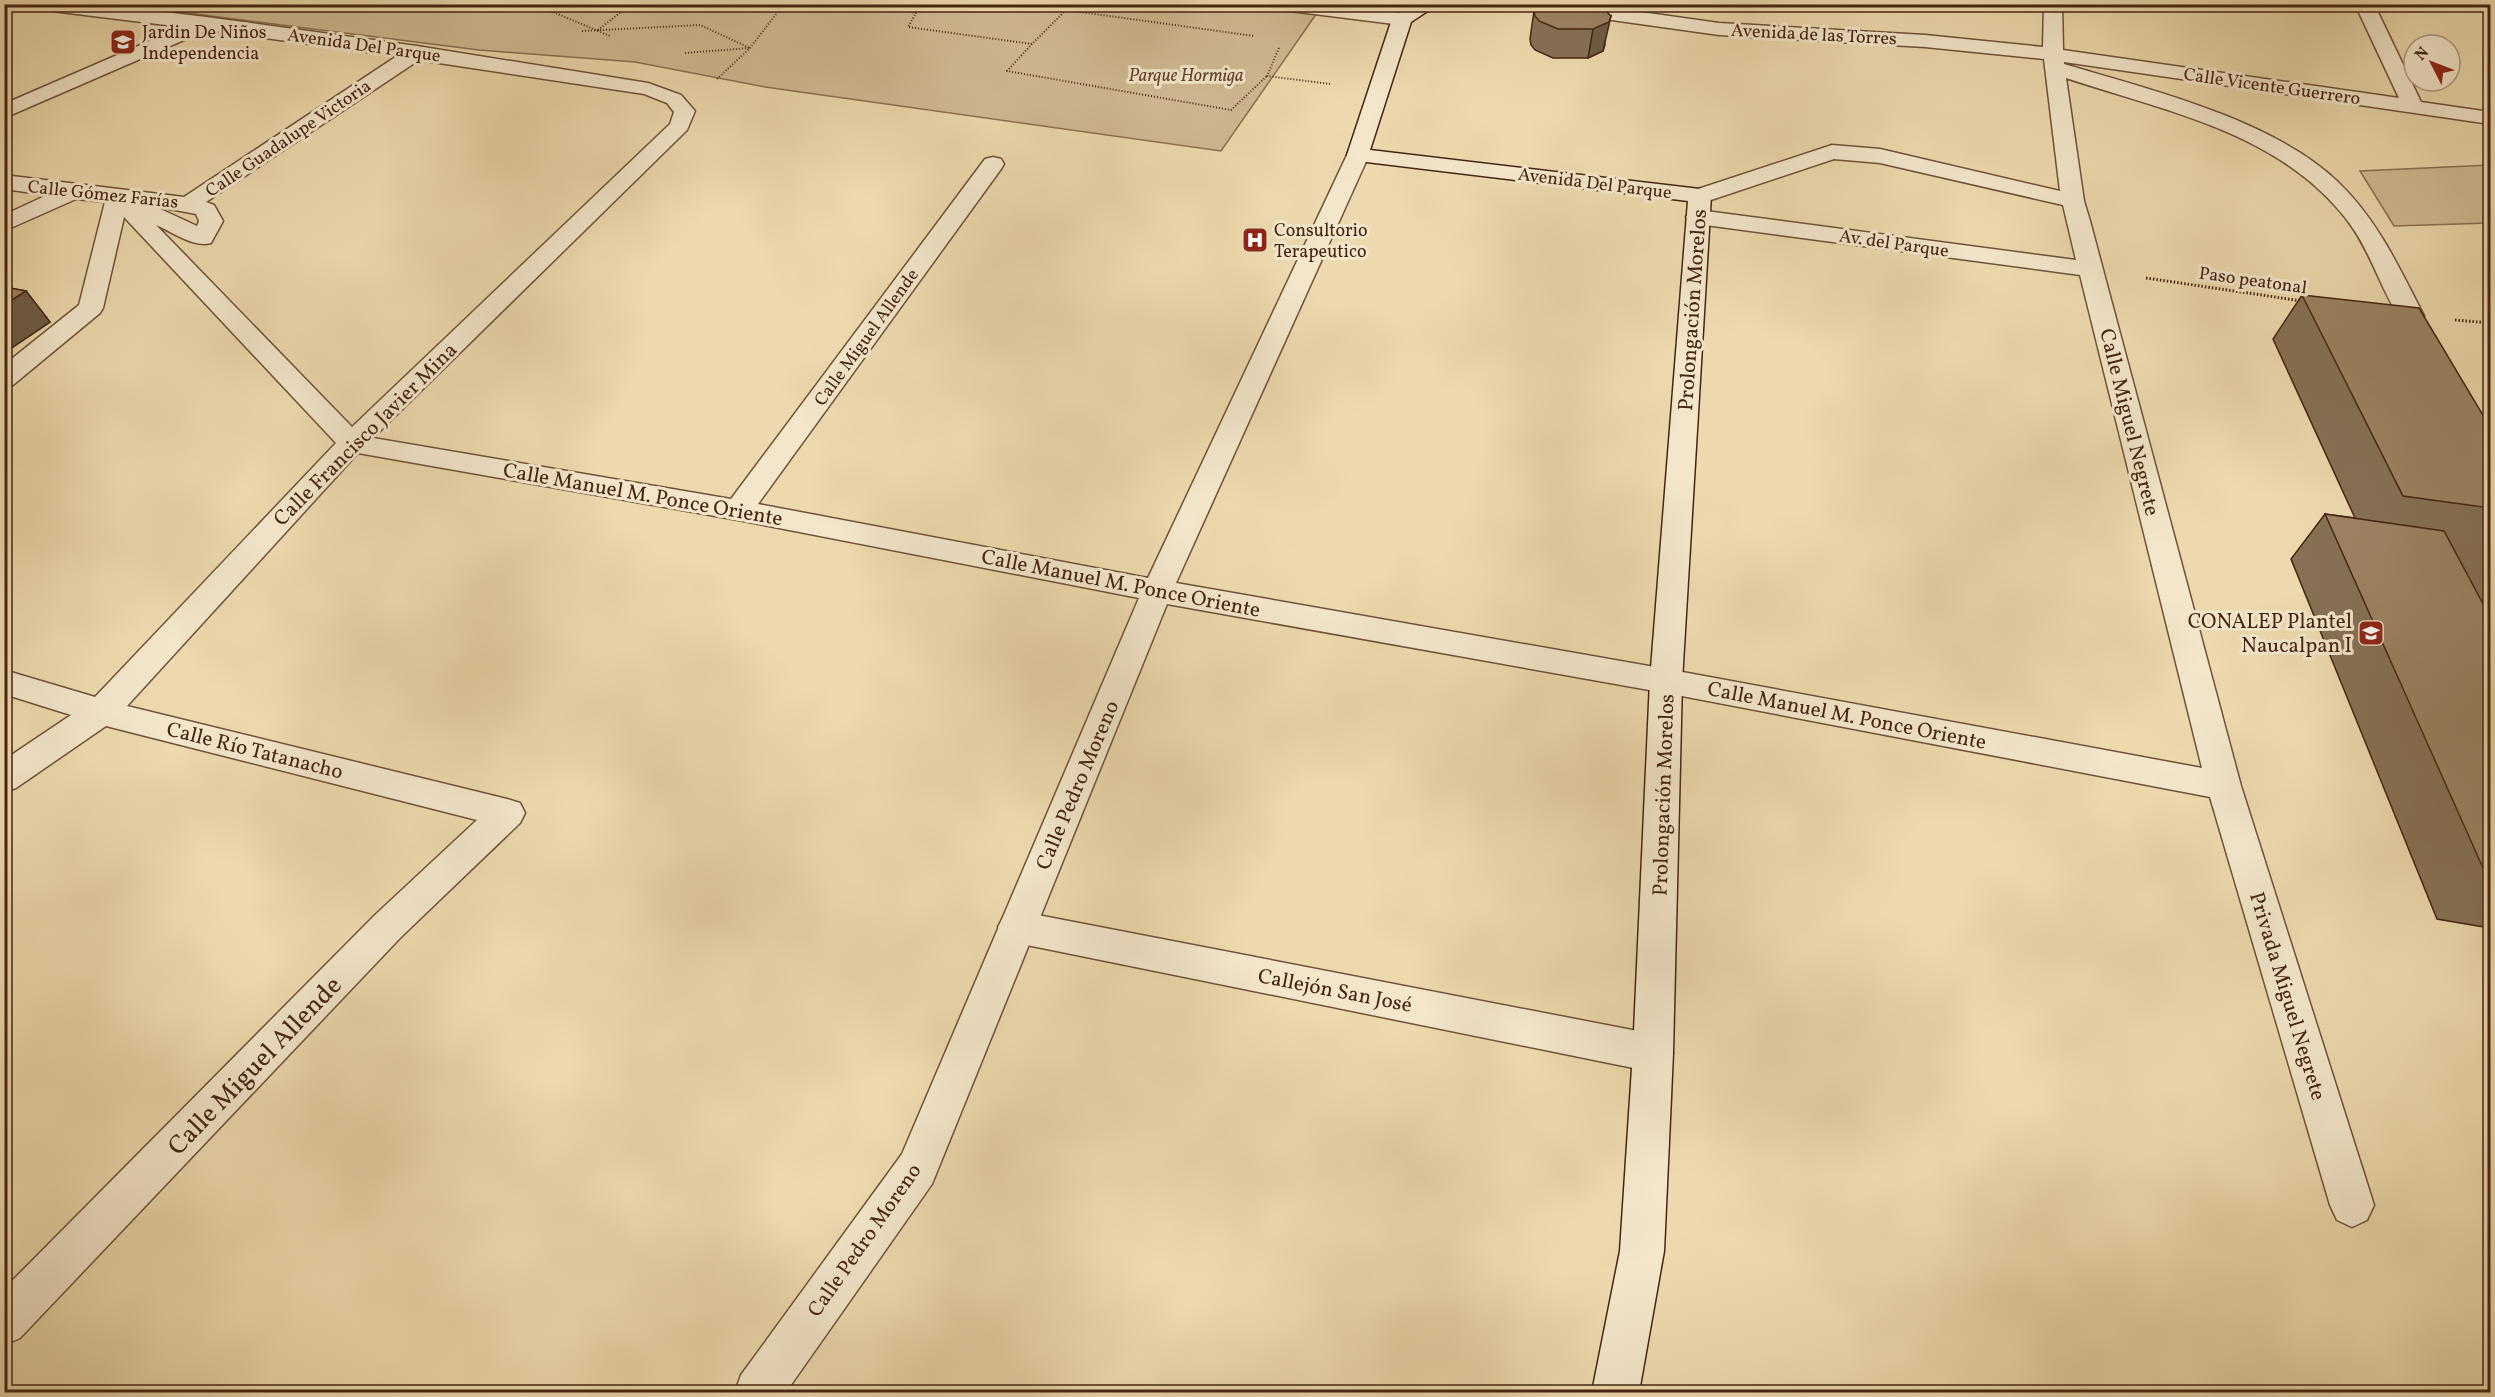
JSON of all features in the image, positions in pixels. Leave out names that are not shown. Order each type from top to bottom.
[{"type":"street","name":"Avenida Del Parque","points":[[44,4],[208,23],[417,52],[648,90],[674,99],[685,111]]},
{"type":"street","points":[[1282,4],[1402,18],[1429,4]]},
{"type":"street","name":"Avenida de las Torres","points":[[1540,4],[1925,41],[2054,61]]},
{"type":"street","name":"Calle Miguel Negrete","points":[[2053,4],[2054,61],[2073,201],[2224,786]]},
{"type":"street","points":[[2364,4],[2414,106]]},
{"type":"street","points":[[4,112],[208,23],[228,10]]},
{"type":"street","name":"Calle Pedro Moreno","points":[[758,1392],[916,1169],[1157,591],[1358,155],[1402,18]]},
{"type":"street","name":"Calle Guadalupe Victoria","points":[[190,203],[417,52]]},
{"type":"street","points":[[2054,61],[2109,87],[2182,107],[2225,122],[2297,159],[2325,181],[2358,219],[2382,258],[2411,316]]},
{"type":"street","name":"Calle Vicente Guerrero","points":[[2054,61],[2414,106],[2490,118]]},
{"type":"street","name":"Calle Francisco Javier Mina","points":[[4,778],[101,712],[352,443],[680,126],[685,111]]},
{"type":"street","name":"Avenida Del Parque","points":[[1358,155],[1699,206],[1832,152],[1880,156],[2073,201]]},
{"type":"street","name":"Calle Miguel Allende","points":[[738,510],[993,164]]},
{"type":"street","name":"Calle Gómez Farías","points":[[4,182],[72,192],[117,196],[190,203],[206,210],[211,221],[203,238],[117,196]]},
{"type":"street","points":[[4,224],[72,192]]},
{"type":"street","points":[[117,196],[352,443]]},
{"type":"street","points":[[4,379],[91,308],[117,196]]},
{"type":"street","name":"Av. del Parque","points":[[1699,206],[2091,269]]},
{"type":"street","name":"Prolongación Morelos","points":[[1616,1392],[1642,1251],[1653,1053],[1666,681],[1699,206]]},
{"type":"street","name":"Calle Manuel M. Ponce Oriente","points":[[352,443],[738,510],[1157,591],[1666,681],[2224,786]]},
{"type":"street","name":"Calle Río Tatanacho","points":[[4,682],[101,712],[507,813]]},
{"type":"street","name":"Privada Miguel Negrete","points":[[2224,786],[2352,1205]]},
{"type":"street","name":"Calle Miguel Allende","points":[[4,1322],[388,926],[507,813]]},
{"type":"street","name":"Callejón San José","points":[[1017,927],[1653,1053]]},
{"type":"path","points":[[534,4],[617,39]]},
{"type":"path","points":[[685,111],[750,48],[784,4]]},
{"type":"path","points":[[862,4],[916,13],[908,27],[1032,44]]},
{"type":"path","points":[[1260,37],[1066,10],[1006,71],[1231,110],[1266,75],[1282,40]]},
{"type":"path","points":[[598,30],[700,25],[750,48]]},
{"type":"path","points":[[679,54],[750,48]]},
{"type":"path","points":[[1266,75],[1379,91]]},
{"type":"path","name":"Paso peatonal","points":[[2136,277],[2308,302]]},
{"type":"path","points":[[2411,316],[2490,323]]},
{"type":"green space","name":"Parque Hormiga","points":[[1271,4],[1319,10],[1221,151],[765,87],[635,62],[479,50],[125,5]]},
{"type":"green space","points":[[2490,165],[2490,223],[2394,226],[2360,171]]},
{"type":"building","points":[[1541,4],[1598,4],[1611,16],[1609,22],[1593,29],[1558,29],[1539,21],[1535,16],[1534,11]]},
{"type":"building","points":[[4,287],[26,291],[4,305]]},
{"type":"building","points":[[2302,295],[2419,308],[2490,427],[2490,508],[2403,496]]},
{"type":"building","points":[[2325,514],[2444,531],[2490,617],[2490,878],[2487,877]]},
{"type":"place","name":"Jardin De Niños Independencia","points":[[123,42]]},
{"type":"place","name":"Consultorio Terapeutico","points":[[1255,240]]},
{"type":"place","name":"CONALEP Plantel Naucalpan I","points":[[2371,633]]}]
